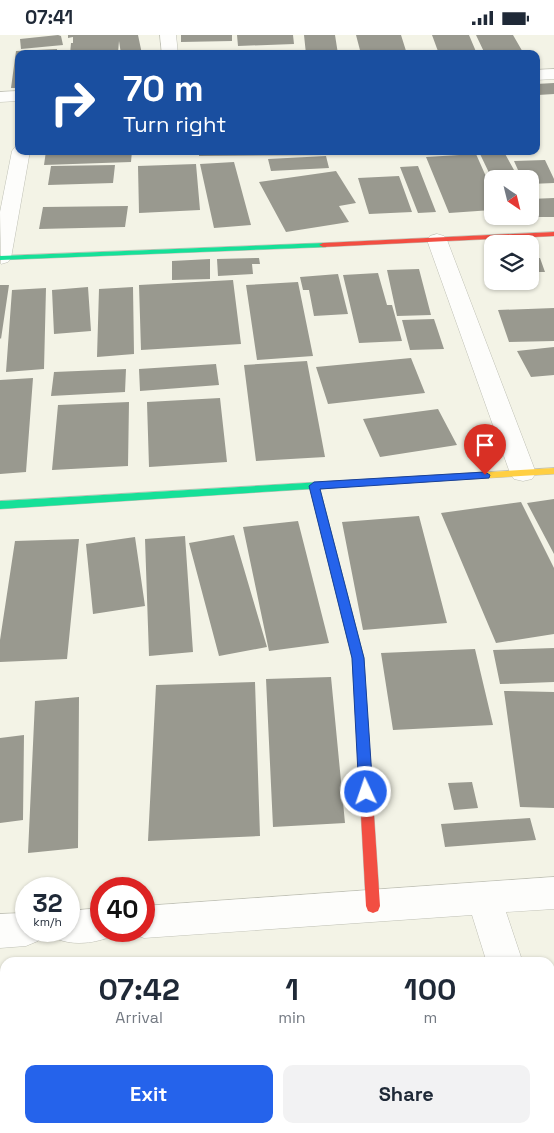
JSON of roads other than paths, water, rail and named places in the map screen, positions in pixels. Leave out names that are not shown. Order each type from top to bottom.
[{"type":"street","points":[[168,35],[170,50]]},
{"type":"street","points":[[540,75],[554,74]]},
{"type":"street","points":[[0,97],[15,96]]},
{"type":"street","points":[[20,155],[0,258],[437,241],[554,234]]},
{"type":"street","points":[[437,241],[523,473]]},
{"type":"street","points":[[0,505],[554,471]]},
{"type":"street","points":[[314,486],[358,658],[373,907]]},
{"type":"street","points":[[155,921],[554,893]]},
{"type":"street","points":[[484,899],[503,957]]},
{"type":"street","points":[[0,931],[15,930]]}]
